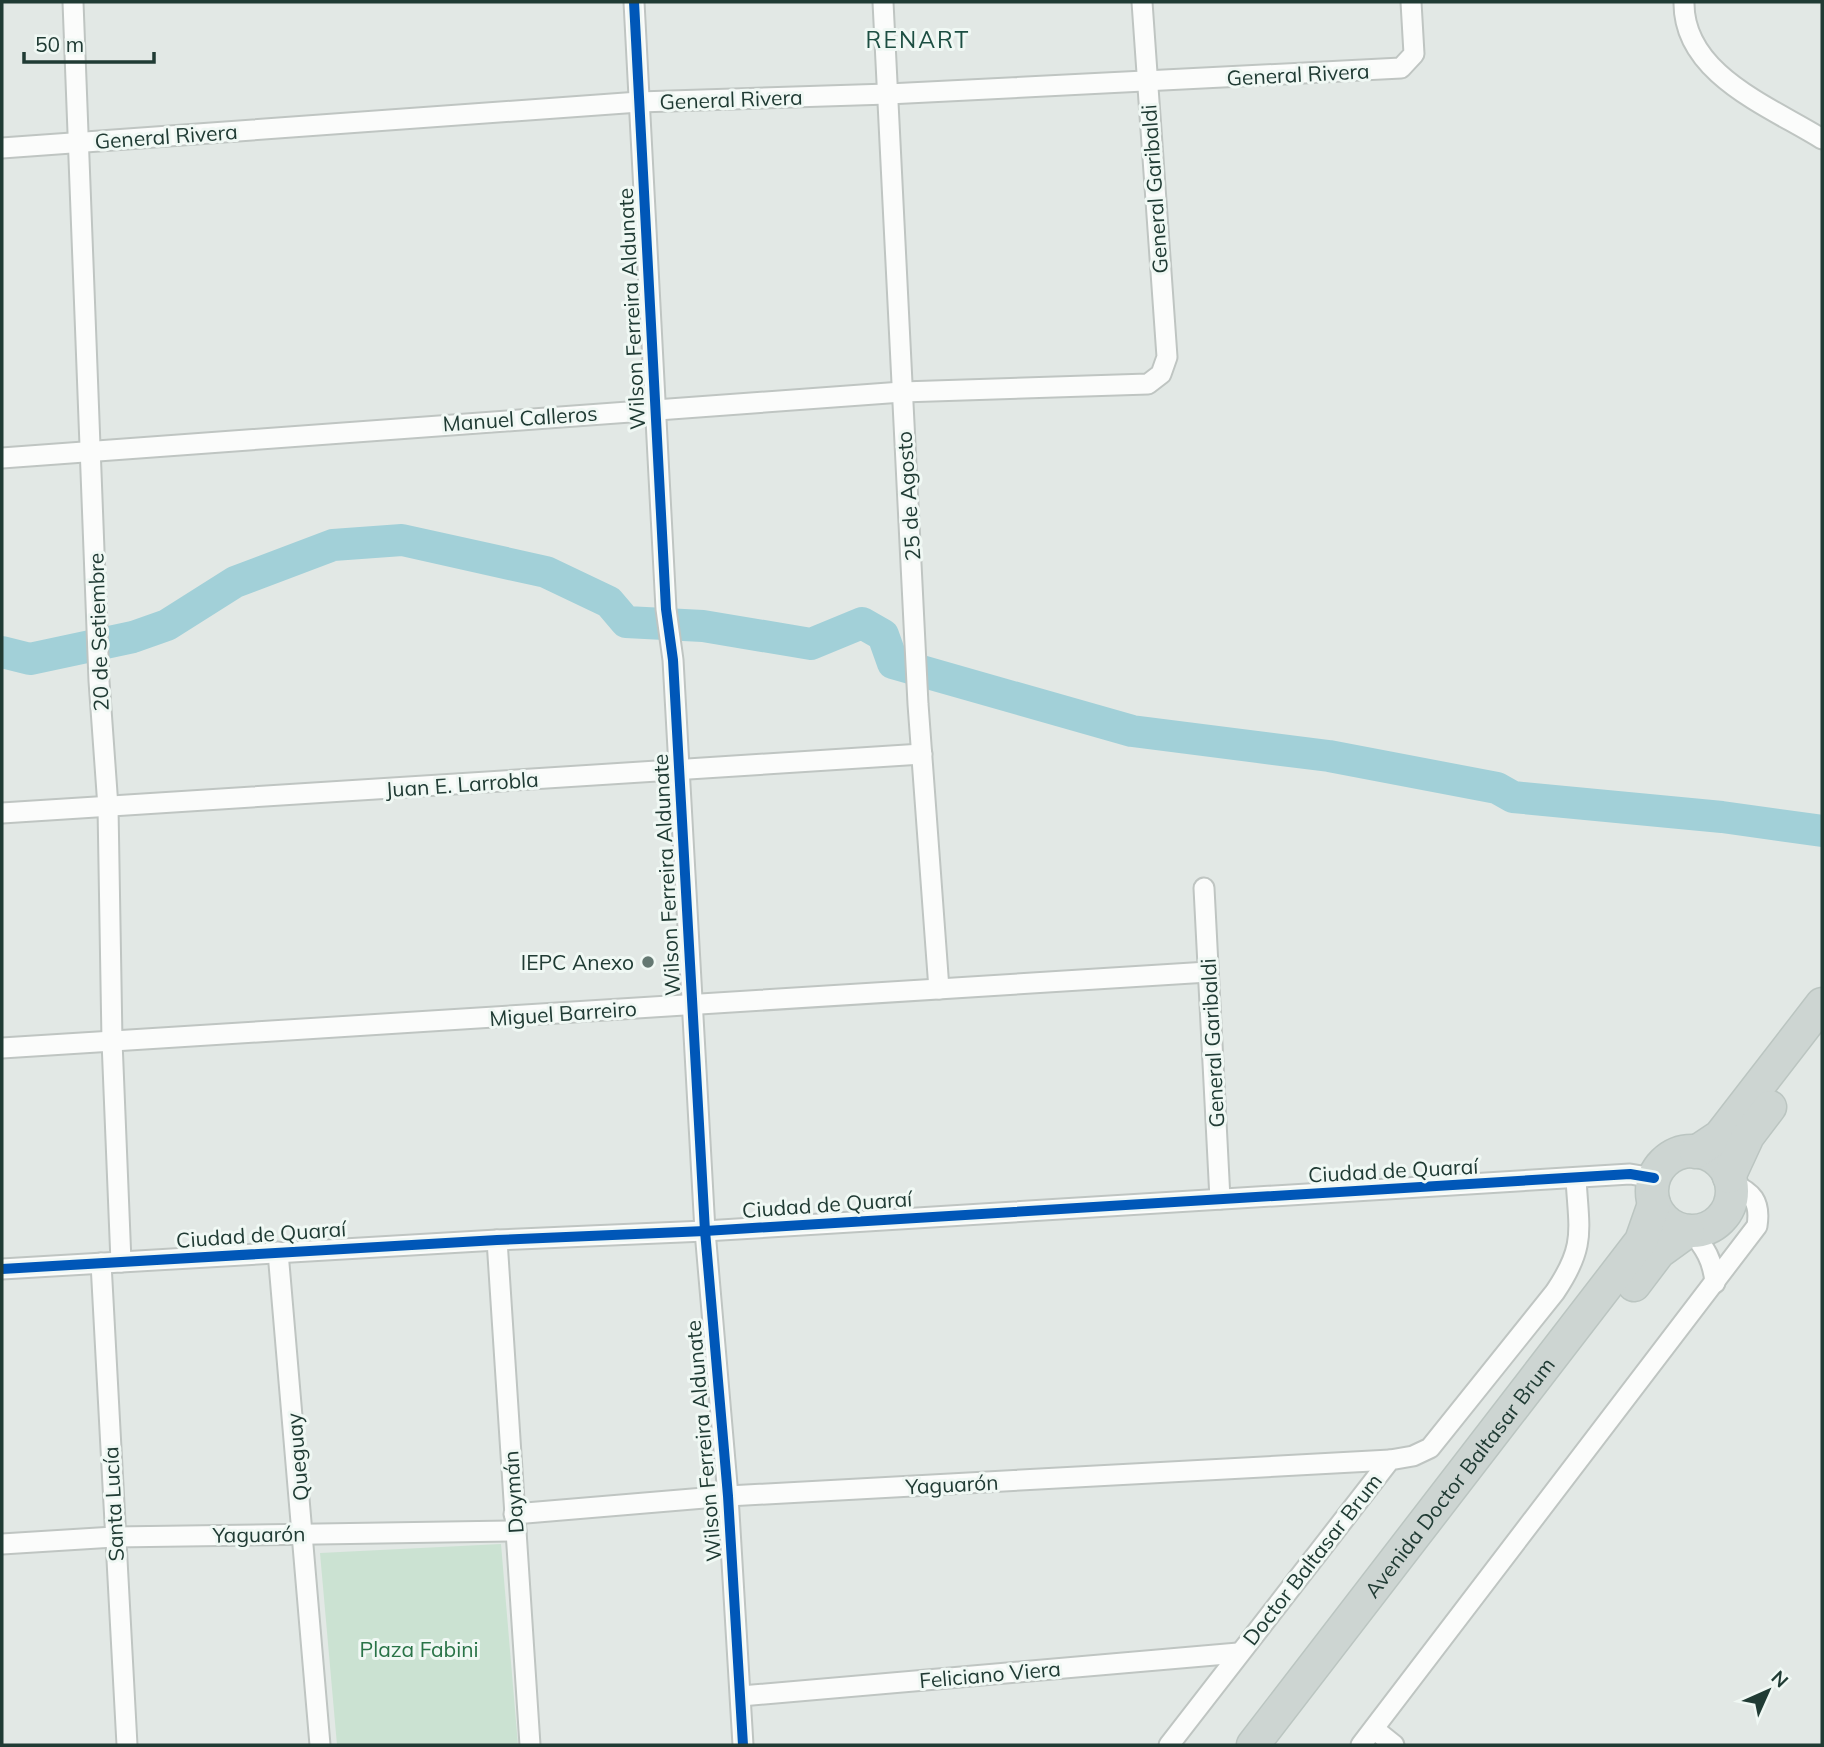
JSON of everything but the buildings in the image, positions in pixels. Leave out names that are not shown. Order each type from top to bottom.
[{"type":"main road","points":[[1822,1004],[1720,1136],[1696,1152],[1675,1155],[1659,1169],[1654,1191],[1667,1222],[1689,1231],[1707,1228],[1725,1214],[1731,1194],[1730,1180],[1748,1136],[1822,1040]]},
{"type":"main road","points":[[1696,1152],[1717,1161],[1730,1180]]},
{"type":"main road","name":"Avenida Doctor Baltasar Brum","points":[[1253,1745],[1641,1241],[1654,1191]]},
{"type":"main road","name":"Avenida Doctor Baltasar Brum","points":[[1277,1745],[1659,1252],[1689,1231]]},
{"type":"street","name":"20 de Setiembre","points":[[73,2],[99,681],[108,807],[112,1041],[111,1263]]},
{"type":"street","name":"Wilson Ferreira Aldunate","points":[[634,2],[666,610],[673,660],[705,1231],[729,1496],[743,1745]]},
{"type":"street","name":"25 de Agosto","points":[[883,2],[917,637],[918,704],[939,989]]},
{"type":"street","name":"General Garibaldi","points":[[1142,2],[1167,357],[1161,374]]},
{"type":"street","name":"General Rivera","points":[[2,148],[639,102],[888,94],[1401,68],[1414,54],[1411,2]]},
{"type":"street","points":[[1684,2],[1684,21],[1691,40],[1716,74],[1822,139]]},
{"type":"street","name":"Manuel Calleros","points":[[2,458],[655,408],[902,392],[1148,384],[1161,374]]},
{"type":"street","name":"Juan E. Larrobla","points":[[2,813],[922,754]]},
{"type":"street","name":"General Garibaldi","points":[[1204,888],[1220,1199]]},
{"type":"street","name":"Miguel Barreiro","points":[[2,1048],[1209,972]]},
{"type":"street","name":"Ciudad de Quaraí","points":[[2,1269],[497,1240],[705,1231],[1630,1174],[1654,1191]]},
{"type":"street","name":"Doctor Baltasar Brum","points":[[1169,1745],[1390,1460],[1413,1456],[1430,1448],[1574,1265],[1579,1242],[1576,1179]]},
{"type":"street","points":[[1394,1745],[1368,1737],[1757,1226],[1760,1212],[1749,1191],[1730,1180]]},
{"type":"street","points":[[1689,1231],[1706,1248],[1714,1265],[1715,1283]]},
{"type":"street","name":"Daymán","points":[[497,1240],[530,1745]]},
{"type":"street","name":"Queguay","points":[[278,1252],[320,1745]]},
{"type":"street","name":"Santa Lucía","points":[[111,1263],[114,1537],[127,1745]]},
{"type":"street","name":"Yaguarón","points":[[2,1544],[114,1537],[515,1522],[729,1496],[1390,1460]]},
{"type":"street","name":"Feliciano Viera","points":[[741,1696],[1238,1653]]},
{"type":"green space","name":"Plaza Fabini","points":[[501,1544],[518,1745],[337,1745],[320,1553]]},
{"type":"waterway","points":[[2,652],[30,659],[133,637],[167,625],[235,582],[333,545],[402,540],[546,572],[609,602],[626,622],[703,626],[811,644],[862,623],[883,635],[893,663],[1132,731],[1329,756],[1497,788],[1513,797],[1722,817],[1822,831]]},
{"type":"cycle path","points":[[634,2],[666,609],[673,660],[705,1231],[728,1496],[743,1745]]},
{"type":"cycle path","points":[[2,1269],[497,1240],[705,1231],[1630,1174],[1654,1178]]},
{"type":"place","name":"IEPC Anexo","points":[[648,962]]},
{"type":"district","name":"RENART","points":[[918,39]]}]
